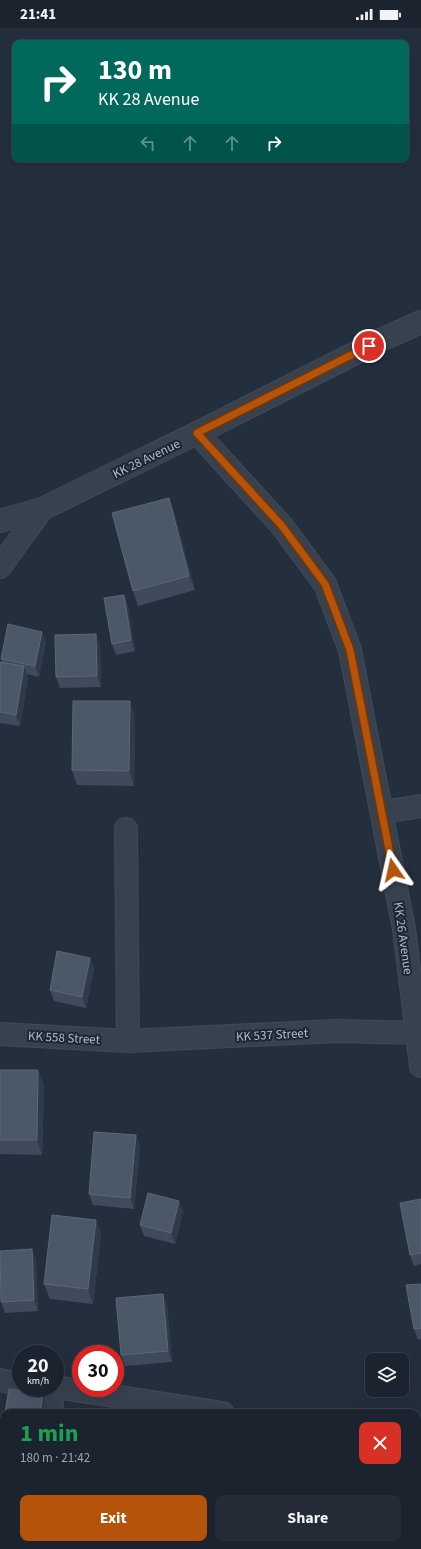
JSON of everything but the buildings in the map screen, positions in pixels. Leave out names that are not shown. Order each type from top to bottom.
[{"type":"street","name":"KK 28 Avenue","points":[[0,567],[42,509],[421,322]]},
{"type":"street","name":"KK 26 Avenue","points":[[197,433],[282,526],[325,584],[350,650],[404,929],[421,1066]]},
{"type":"street","points":[[0,521],[42,509]]},
{"type":"street","points":[[382,812],[421,806]]},
{"type":"street","points":[[126,829],[128,1041]]},
{"type":"street","name":"KK 537 Street","points":[[128,1041],[336,1031],[418,1033]]},
{"type":"street","name":"KK 558 Street","points":[[0,1034],[128,1041]]},
{"type":"street","points":[[0,1380],[12,1382]]},
{"type":"street","points":[[64,1389],[197,1409]]},
{"type":"street","points":[[51,1409],[53,1397]]},
{"type":"route","points":[[369,346],[197,433],[282,526],[325,584],[350,650],[393,870]]}]
